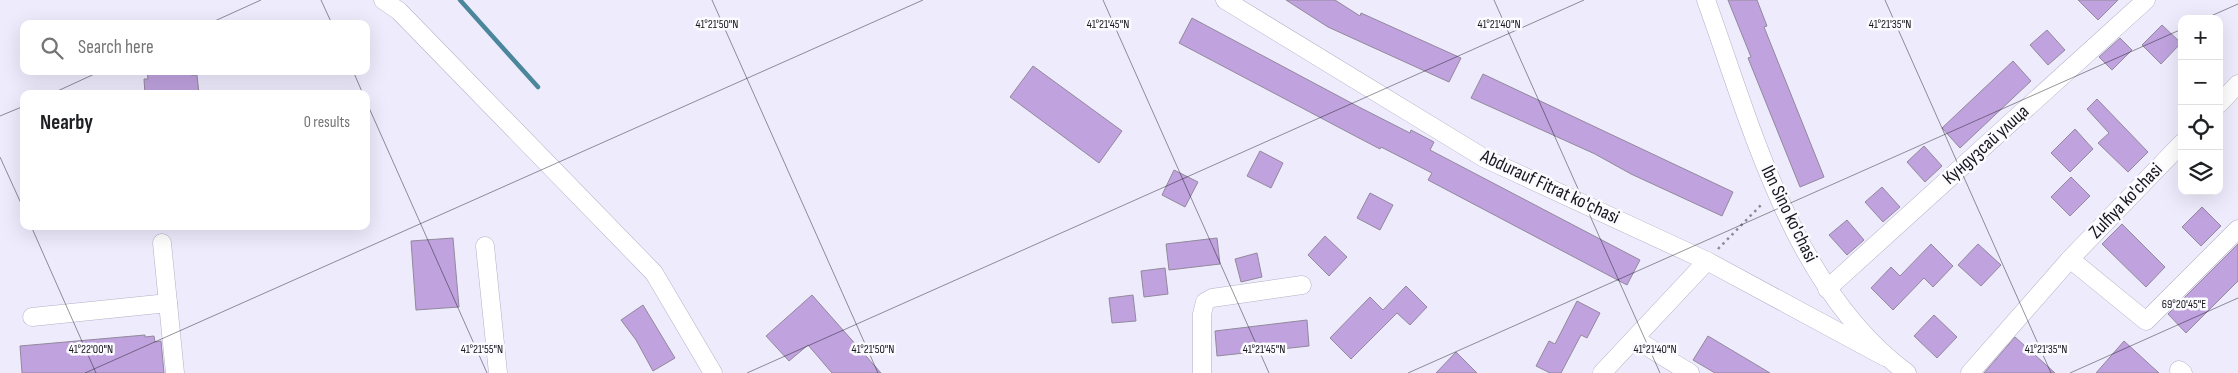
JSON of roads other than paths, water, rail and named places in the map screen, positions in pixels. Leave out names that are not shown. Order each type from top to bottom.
[{"type":"street","points":[[384,0],[406,18],[654,273],[713,373]]},
{"type":"street","name":"Abdurauf Fitrat ko'chasi","points":[[1225,0],[1484,158],[1707,261],[1885,357]]},
{"type":"street","name":"Ibn Sino ko'chasi","points":[[1706,0],[1774,191],[1827,289],[1885,357],[1907,373]]},
{"type":"street","name":"Кундузсай улица","points":[[1827,289],[2137,3]]},
{"type":"street","points":[[2223,100],[2238,84]]},
{"type":"street","name":"Zulfiya ko'chasi","points":[[1970,373],[2070,259],[2178,147]]},
{"type":"street","points":[[2070,259],[2146,321],[2238,230]]},
{"type":"street","points":[[162,243],[175,373]]},
{"type":"street","points":[[485,246],[498,373]]},
{"type":"street","points":[[1602,373],[1707,261]]},
{"type":"street","points":[[1202,373],[1202,314],[1205,302],[1212,298],[1302,285]]},
{"type":"street","points":[[32,317],[168,303]]},
{"type":"street","points":[[1635,339],[1690,373]]},
{"type":"waterway","points":[[460,0],[538,87]]}]
